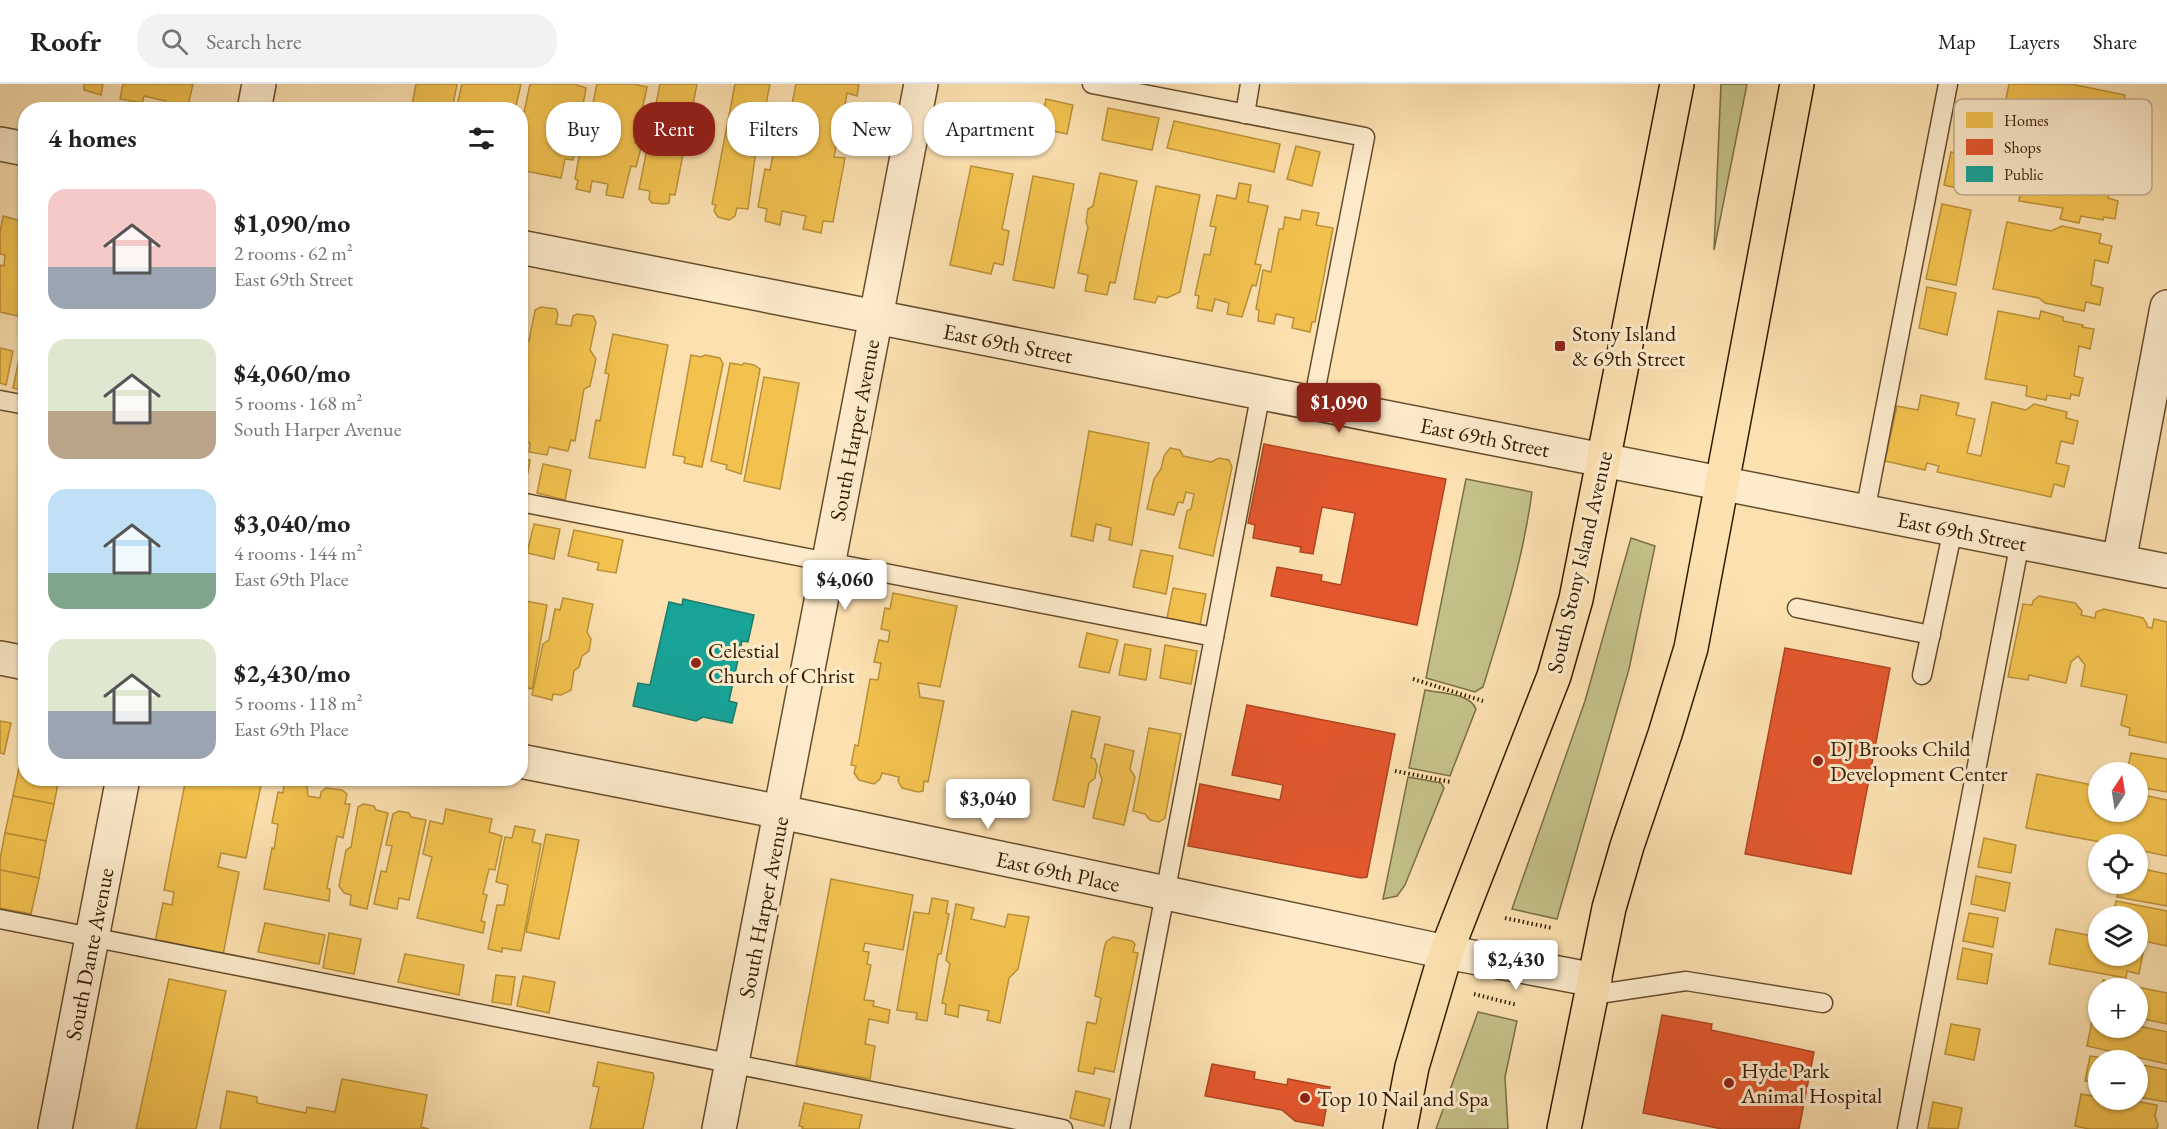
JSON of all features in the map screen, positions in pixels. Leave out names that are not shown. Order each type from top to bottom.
[{"type":"highway","name":"South Stony Island Avenue","points":[[1400,1129],[1412,1067],[1446,952],[1554,676],[1576,599],[1677,84]]},
{"type":"highway","points":[[1564,1129],[1609,908],[1691,648],[1797,84]]},
{"type":"street","points":[[256,102],[259,84]]},
{"type":"street","name":"South Harper Avenue","points":[[719,1129],[921,84]]},
{"type":"street","points":[[0,144],[18,147]]},
{"type":"street","name":"East 69th Street","points":[[528,249],[2167,571]]},
{"type":"street","points":[[2119,561],[2167,307]]},
{"type":"street","points":[[0,658],[18,661]]},
{"type":"street","name":"East 69th Place","points":[[528,763],[782,812],[1446,952],[1593,987]]},
{"type":"street","name":"South Dante Avenue","points":[[55,1129],[121,786]]},
{"type":"lane","points":[[1092,84],[1365,137],[1313,403]]},
{"type":"lane","points":[[1245,114],[1250,84]]},
{"type":"lane","points":[[1865,512],[1948,84]]},
{"type":"lane","points":[[1120,1129],[1261,392]]},
{"type":"lane","points":[[0,400],[18,403]]},
{"type":"lane","points":[[528,504],[1214,638]]},
{"type":"lane","points":[[1922,675],[1953,529]]},
{"type":"lane","points":[[1906,1129],[2020,542]]},
{"type":"lane","points":[[1797,608],[1931,635]]},
{"type":"lane","points":[[0,919],[1063,1129]]},
{"type":"lane","points":[[1593,987],[1686,981],[1822,1003]]},
{"type":"path","points":[[1413,679],[1483,701]]},
{"type":"path","points":[[1395,771],[1451,782]]},
{"type":"path","points":[[1505,918],[1552,928]]},
{"type":"path","points":[[1471,993],[1517,1005]]},
{"type":"shaded area","points":[[1721,84],[1747,84],[1714,250]]},
{"type":"shaded area","points":[[1466,479],[1532,492],[1518,566],[1505,615],[1483,687],[1475,692],[1426,678]]},
{"type":"shaded area","points":[[1631,538],[1655,546],[1629,669],[1557,919],[1512,909],[1585,701]]},
{"type":"shaded area","points":[[1425,690],[1461,697],[1473,704],[1476,709],[1450,776],[1409,768]]},
{"type":"shaded area","points":[[1408,777],[1441,783],[1444,788],[1405,885],[1397,896],[1383,899]]},
{"type":"shaded area","points":[[1478,1012],[1517,1021],[1505,1077],[1508,1129],[1436,1129]]},
{"type":"building: Homes","points":[[84,84],[103,84],[101,95],[84,90]]},
{"type":"building: Homes","points":[[123,84],[193,84],[189,102],[166,102],[144,96],[142,102],[120,99]]},
{"type":"building: Homes","points":[[416,84],[457,84],[454,102],[413,102]]},
{"type":"building: Homes","points":[[462,84],[521,84],[517,102],[458,102]]},
{"type":"building: Homes","points":[[530,84],[574,84],[586,88],[583,102],[546,102],[546,156],[574,156],[573,160],[565,159],[561,178],[528,172]]},
{"type":"building: Homes","points":[[597,84],[634,84],[647,87],[644,102],[633,102],[633,156],[639,156],[636,167],[631,166],[623,198],[606,195],[608,184],[592,181],[590,192],[576,189],[578,180],[575,179],[579,156],[621,156],[621,102],[593,102]]},
{"type":"building: Homes","points":[[660,84],[697,84],[693,102],[656,102]]},
{"type":"building: Homes","points":[[735,84],[770,84],[766,102],[732,102]]},
{"type":"building: Homes","points":[[796,84],[859,84],[857,96],[847,93],[846,102],[831,102],[831,156],[845,158],[833,222],[823,221],[821,233],[803,229],[806,216],[782,211],[780,225],[765,221],[767,209],[758,207],[765,169],[770,170],[773,156],[819,156],[819,102],[792,102]]},
{"type":"building: Homes","points":[[2009,84],[2071,84],[2125,95],[2124,99],[2006,99]]},
{"type":"building: Homes","points":[[1046,99],[1073,105],[1067,134],[1055,131],[1055,102],[1045,102]]},
{"type":"building: Homes","points":[[1108,108],[1159,118],[1152,150],[1102,140]]},
{"type":"building: Homes","points":[[1174,121],[1280,144],[1274,172],[1167,148]]},
{"type":"building: Homes","points":[[727,126],[727,156],[755,156],[748,209],[737,208],[735,216],[729,220],[718,217],[714,211],[716,205],[712,204]]},
{"type":"building: Homes","points":[[1296,146],[1320,152],[1312,186],[1287,179]]},
{"type":"building: Homes","points":[[1951,152],[1954,153],[1954,187],[1944,185]]},
{"type":"building: Homes","points":[[646,156],[683,156],[675,195],[670,194],[669,203],[652,203],[649,199],[650,191],[639,189]]},
{"type":"building: Homes","points":[[971,166],[1013,174],[1002,229],[1009,231],[1003,265],[994,263],[991,274],[950,265]]},
{"type":"building: Homes","points":[[1100,173],[1137,181],[1115,283],[1110,282],[1107,295],[1085,291],[1088,275],[1078,273],[1088,227],[1086,222],[1088,209],[1093,206]]},
{"type":"building: Homes","points":[[1033,176],[1074,184],[1054,288],[1013,280]]},
{"type":"building: Homes","points":[[1239,183],[1251,185],[1248,202],[1268,206],[1255,264],[1261,265],[1256,286],[1252,285],[1242,317],[1227,314],[1229,303],[1215,299],[1212,311],[1197,308],[1199,296],[1195,295],[1204,254],[1210,255],[1216,227],[1210,226],[1217,195],[1236,199]]},
{"type":"building: Homes","points":[[1156,186],[1200,195],[1180,292],[1167,298],[1158,296],[1155,303],[1134,299]]},
{"type":"building: Homes","points":[[2020,195],[2109,195],[2108,198],[2118,201],[2115,219],[2104,217],[2103,220],[2081,216],[2079,223],[2060,219],[2063,208],[2019,201]]},
{"type":"building: Homes","points":[[1942,204],[1971,210],[1956,285],[1926,279]]},
{"type":"building: Homes","points":[[1302,210],[1319,213],[1316,225],[1333,228],[1315,322],[1312,322],[1310,332],[1292,328],[1294,318],[1276,314],[1274,324],[1258,321],[1259,310],[1256,309],[1263,270],[1271,272],[1279,229],[1283,229],[1285,217],[1300,220]]},
{"type":"building: Homes","points":[[3,216],[18,220],[18,316],[0,312],[0,265],[4,266],[5,255],[0,254]]},
{"type":"building: Homes","points":[[2007,222],[2051,231],[2062,226],[2101,234],[2099,243],[2112,246],[2108,263],[2095,260],[2091,285],[2103,288],[2100,305],[2086,302],[2084,311],[2045,303],[2039,298],[1993,289]]},
{"type":"building: Homes","points":[[1927,287],[1956,293],[1947,335],[1919,328]]},
{"type":"building: Homes","points":[[541,307],[556,309],[558,314],[556,324],[571,326],[573,316],[577,314],[593,316],[596,322],[590,350],[596,359],[590,386],[584,389],[575,441],[571,440],[568,451],[549,447],[547,455],[529,452],[530,443],[528,443],[528,341],[535,310]]},
{"type":"building: Homes","points":[[1998,311],[2039,319],[2041,311],[2063,317],[2063,321],[2094,329],[2090,349],[2079,346],[2074,376],[2083,378],[2079,396],[2071,394],[2070,399],[2047,395],[2046,400],[2026,396],[2027,386],[1985,379]]},
{"type":"building: Homes","points":[[613,334],[668,345],[645,468],[589,458],[596,420],[600,421],[609,374],[605,373]]},
{"type":"building: Homes","points":[[0,348],[13,351],[6,385],[0,383]]},
{"type":"building: Homes","points":[[691,355],[720,358],[723,364],[702,467],[684,463],[685,457],[673,455]]},
{"type":"building: Homes","points":[[730,363],[754,365],[760,369],[741,474],[726,469],[727,465],[711,461]]},
{"type":"building: Homes","points":[[18,364],[18,389],[13,388]]},
{"type":"building: Homes","points":[[764,377],[799,383],[780,489],[744,481]]},
{"type":"building: Homes","points":[[1921,395],[1959,403],[1956,415],[1975,419],[1967,453],[1981,456],[1992,402],[2026,410],[2034,404],[2067,412],[2066,418],[2078,421],[2073,444],[2061,441],[2056,463],[2069,466],[2064,487],[2054,484],[2051,497],[1937,472],[1939,466],[1927,463],[1925,470],[1885,461],[1897,406],[1918,410]]},
{"type":"building: Homes","points":[[1089,431],[1149,443],[1132,545],[1109,540],[1111,528],[1096,524],[1093,541],[1071,536]]},
{"type":"building: Homes","points":[[1170,448],[1180,450],[1183,456],[1211,462],[1219,458],[1229,460],[1232,467],[1213,556],[1179,548],[1187,511],[1191,509],[1194,494],[1186,492],[1183,503],[1178,502],[1174,515],[1147,509],[1154,479]]},
{"type":"building: Homes","points":[[543,464],[571,470],[565,500],[537,493]]},
{"type":"building: Homes","points":[[534,524],[560,529],[554,559],[528,553]]},
{"type":"building: Homes","points":[[574,530],[623,540],[616,573],[597,570],[599,563],[568,556]]},
{"type":"building: Homes","points":[[1141,550],[1173,556],[1166,594],[1133,587]]},
{"type":"building: Homes","points":[[1173,588],[1206,594],[1200,625],[1167,618]]},
{"type":"building: Homes","points":[[893,593],[957,606],[940,687],[918,683],[920,697],[944,701],[928,782],[924,781],[923,791],[918,792],[902,788],[898,781],[899,777],[882,773],[880,779],[874,784],[859,780],[854,773],[856,766],[851,765],[855,745],[858,746],[870,679],[878,680],[881,663],[874,662],[879,640],[888,642],[890,631],[881,629],[885,608],[890,609]]},
{"type":"building: Homes","points":[[2039,596],[2075,603],[2082,611],[2081,615],[2095,618],[2096,612],[2104,609],[2143,618],[2147,627],[2152,628],[2154,619],[2167,622],[2167,743],[2129,735],[2130,728],[2121,725],[2127,695],[2081,686],[2085,665],[2078,656],[2071,662],[2066,683],[2029,675],[2028,680],[2008,677],[2023,604],[2032,605]]},
{"type":"building: Homes","points":[[563,598],[593,604],[587,632],[591,639],[589,651],[582,656],[579,667],[574,671],[571,690],[561,695],[553,694],[552,700],[532,695],[543,644],[549,640],[555,609],[560,610]]},
{"type":"building: Homes","points":[[528,601],[547,605],[532,689],[528,688]]},
{"type":"building: Homes","points":[[1087,633],[1118,640],[1109,673],[1079,667]]},
{"type":"building: Homes","points":[[1125,644],[1151,649],[1146,680],[1119,675]]},
{"type":"building: Homes","points":[[1165,645],[1197,651],[1191,684],[1160,678]]},
{"type":"building: Homes","points":[[1072,711],[1100,717],[1091,758],[1095,759],[1097,766],[1095,778],[1089,783],[1084,807],[1053,800]]},
{"type":"building: Homes","points":[[0,721],[11,723],[4,754],[0,753]]},
{"type":"building: Homes","points":[[1149,728],[1181,734],[1165,818],[1159,822],[1150,820],[1145,814],[1133,811]]},
{"type":"building: Homes","points":[[1105,744],[1134,751],[1130,769],[1135,777],[1124,825],[1093,818],[1102,779],[1099,772]]},
{"type":"building: Homes","points":[[2131,753],[2167,759],[2167,792],[2148,789],[2148,762],[2129,762]]},
{"type":"building: Homes","points":[[18,772],[18,786],[57,786],[54,804],[13,796]]},
{"type":"building: Homes","points":[[2037,774],[2088,784],[2088,822],[2148,822],[2148,796],[2167,800],[2167,856],[2148,852],[2148,834],[2088,834],[2088,840],[2026,828]]},
{"type":"building: Homes","points":[[184,786],[261,786],[246,858],[221,853],[218,867],[239,872],[223,955],[155,942],[163,903],[172,905],[174,892],[164,890]]},
{"type":"building: Homes","points":[[284,786],[307,786],[308,796],[320,798],[321,792],[326,788],[342,790],[347,794],[345,804],[350,804],[343,838],[337,836],[327,888],[330,889],[329,901],[264,889],[278,824],[272,823],[278,792],[283,793]]},
{"type":"building: Homes","points":[[13,796],[54,804],[46,841],[5,833]]},
{"type":"building: Homes","points":[[363,804],[374,806],[376,810],[388,813],[367,909],[350,905],[351,895],[344,893],[339,886],[346,850],[351,847],[358,807]]},
{"type":"building: Homes","points":[[446,809],[492,819],[489,832],[502,836],[495,870],[489,869],[483,894],[487,895],[481,921],[485,922],[483,933],[417,918],[432,857],[423,854],[430,821],[443,824]]},
{"type":"building: Homes","points":[[399,811],[409,813],[411,817],[426,820],[409,900],[399,898],[397,909],[374,904],[381,871],[386,872],[392,846],[386,845],[393,814]]},
{"type":"building: Homes","points":[[515,826],[535,830],[532,842],[541,844],[521,951],[502,948],[502,952],[488,949],[497,905],[504,905],[508,885],[496,882],[505,837],[512,838]]},
{"type":"building: Homes","points":[[5,833],[46,841],[39,878],[0,870]]},
{"type":"building: Homes","points":[[546,834],[579,840],[559,939],[526,932]]},
{"type":"building: Homes","points":[[1984,838],[2016,845],[2011,873],[1978,867]]},
{"type":"building: Homes","points":[[0,870],[39,878],[31,914],[0,908]]},
{"type":"building: Homes","points":[[2148,870],[2167,874],[2167,906],[2117,897],[2118,894],[2148,894]]},
{"type":"building: Homes","points":[[1976,876],[2010,883],[2005,911],[1971,904]]},
{"type":"building: Homes","points":[[831,879],[913,895],[903,950],[865,943],[863,951],[869,952],[867,964],[871,965],[864,1000],[874,1001],[873,1006],[890,1010],[888,1023],[869,1019],[865,1044],[875,1046],[870,1079],[796,1065]]},
{"type":"building: Homes","points":[[932,898],[948,901],[946,913],[949,914],[941,954],[938,954],[927,1021],[916,1019],[917,1013],[897,1010],[914,912],[929,914]]},
{"type":"building: Homes","points":[[2116,901],[2142,906],[2115,906]]},
{"type":"building: Homes","points":[[956,904],[974,908],[971,919],[1005,927],[1008,914],[1029,917],[1018,969],[1009,978],[1000,1023],[987,1020],[989,1011],[959,1005],[958,1017],[945,1014],[946,1004],[942,1003],[950,964],[946,960]]},
{"type":"building: Homes","points":[[2148,907],[2167,911],[2167,946],[2148,942]]},
{"type":"building: Homes","points":[[1969,913],[1998,918],[1993,947],[1963,941]]},
{"type":"building: Homes","points":[[265,923],[325,935],[319,964],[258,952]]},
{"type":"building: Homes","points":[[2056,929],[2088,935],[2088,966],[2141,966],[2139,974],[2127,971],[2126,978],[2049,964]]},
{"type":"building: Homes","points":[[329,933],[361,939],[354,974],[323,968]]},
{"type":"building: Homes","points":[[1113,937],[1132,941],[1135,944],[1133,952],[1138,953],[1114,1072],[1095,1068],[1094,1074],[1078,1071],[1087,1022],[1096,1024],[1101,998],[1095,996],[1104,949],[1106,942]]},
{"type":"building: Homes","points":[[1963,948],[1992,954],[1987,984],[1957,979]]},
{"type":"building: Homes","points":[[405,954],[464,965],[459,995],[398,982]]},
{"type":"building: Homes","points":[[496,975],[515,977],[511,1005],[492,1002]]},
{"type":"building: Homes","points":[[523,976],[555,982],[549,1013],[517,1006]]},
{"type":"building: Homes","points":[[169,979],[226,991],[196,1129],[136,1129]]},
{"type":"building: Homes","points":[[2148,989],[2167,993],[2167,1024],[2148,1020]]},
{"type":"building: Homes","points":[[1951,1024],[1980,1029],[1974,1060],[1945,1054]]},
{"type":"building: Homes","points":[[2148,1028],[2167,1032],[2167,1064],[2148,1060],[2148,1050],[2105,1050],[2087,1046],[2089,1038],[2148,1038]]},
{"type":"building: Homes","points":[[598,1062],[653,1073],[643,1129],[590,1129],[599,1087],[593,1086]]},
{"type":"building: Homes","points":[[2088,1066],[2088,1082],[2085,1081]]},
{"type":"building: Homes","points":[[2148,1066],[2167,1070],[2167,1102],[2148,1099]]},
{"type":"building: Homes","points":[[342,1079],[427,1095],[421,1127],[429,1129],[220,1129],[227,1091],[257,1097],[257,1103],[306,1113],[307,1107],[335,1112]]},
{"type":"building: Homes","points":[[1076,1091],[1110,1099],[1104,1126],[1070,1118]]},
{"type":"building: Homes","points":[[2081,1094],[2088,1095],[2088,1110],[2148,1110],[2148,1103],[2157,1105],[2155,1116],[2157,1129],[2089,1129],[2075,1126]]},
{"type":"building: Homes","points":[[1933,1102],[1962,1108],[1958,1129],[1928,1128]]},
{"type":"building: Homes","points":[[804,1103],[862,1115],[859,1129],[802,1129],[803,1127],[799,1126]]},
{"type":"building: Shops","points":[[1264,444],[1446,479],[1417,625],[1271,596],[1277,567],[1322,575],[1321,581],[1341,585],[1355,513],[1322,507],[1313,554],[1300,552],[1301,547],[1253,538],[1255,525],[1248,523]]},
{"type":"building: Shops","name":"DJ Brooks Child Development Center","points":[[1785,648],[1890,668],[1851,874],[1745,854]]},
{"type":"building: Shops","points":[[1247,705],[1395,734],[1367,877],[1361,878],[1188,846],[1200,784],[1280,800],[1283,785],[1232,775]]},
{"type":"building: Shops","name":"Hyde Park Animal Hospital","points":[[1662,1015],[1712,1024],[1711,1030],[1814,1052],[1799,1129],[1722,1129],[1643,1113]]},
{"type":"building: Shops","points":[[1212,1064],[1255,1072],[1254,1079],[1287,1085],[1288,1079],[1330,1087],[1323,1126],[1295,1121],[1282,1110],[1205,1096]]},
{"type":"building: Public","name":"Celestial Church of Christ","points":[[683,599],[754,615],[748,642],[742,641],[729,701],[737,703],[732,723],[703,717],[696,721],[633,706],[638,683],[650,685],[669,602],[682,605]]},
{"type":"place","name":"Stony Island & 69th Street","points":[[1560,346]]},
{"type":"place","name":"Celestial Church of Christ","points":[[696,663]]},
{"type":"place","name":"DJ Brooks Child Development Center","points":[[1818,761]]},
{"type":"place","name":"Hyde Park Animal Hospital","points":[[1729,1083]]},
{"type":"place","name":"Top 10 Nail and Spa","points":[[1305,1098]]}]
